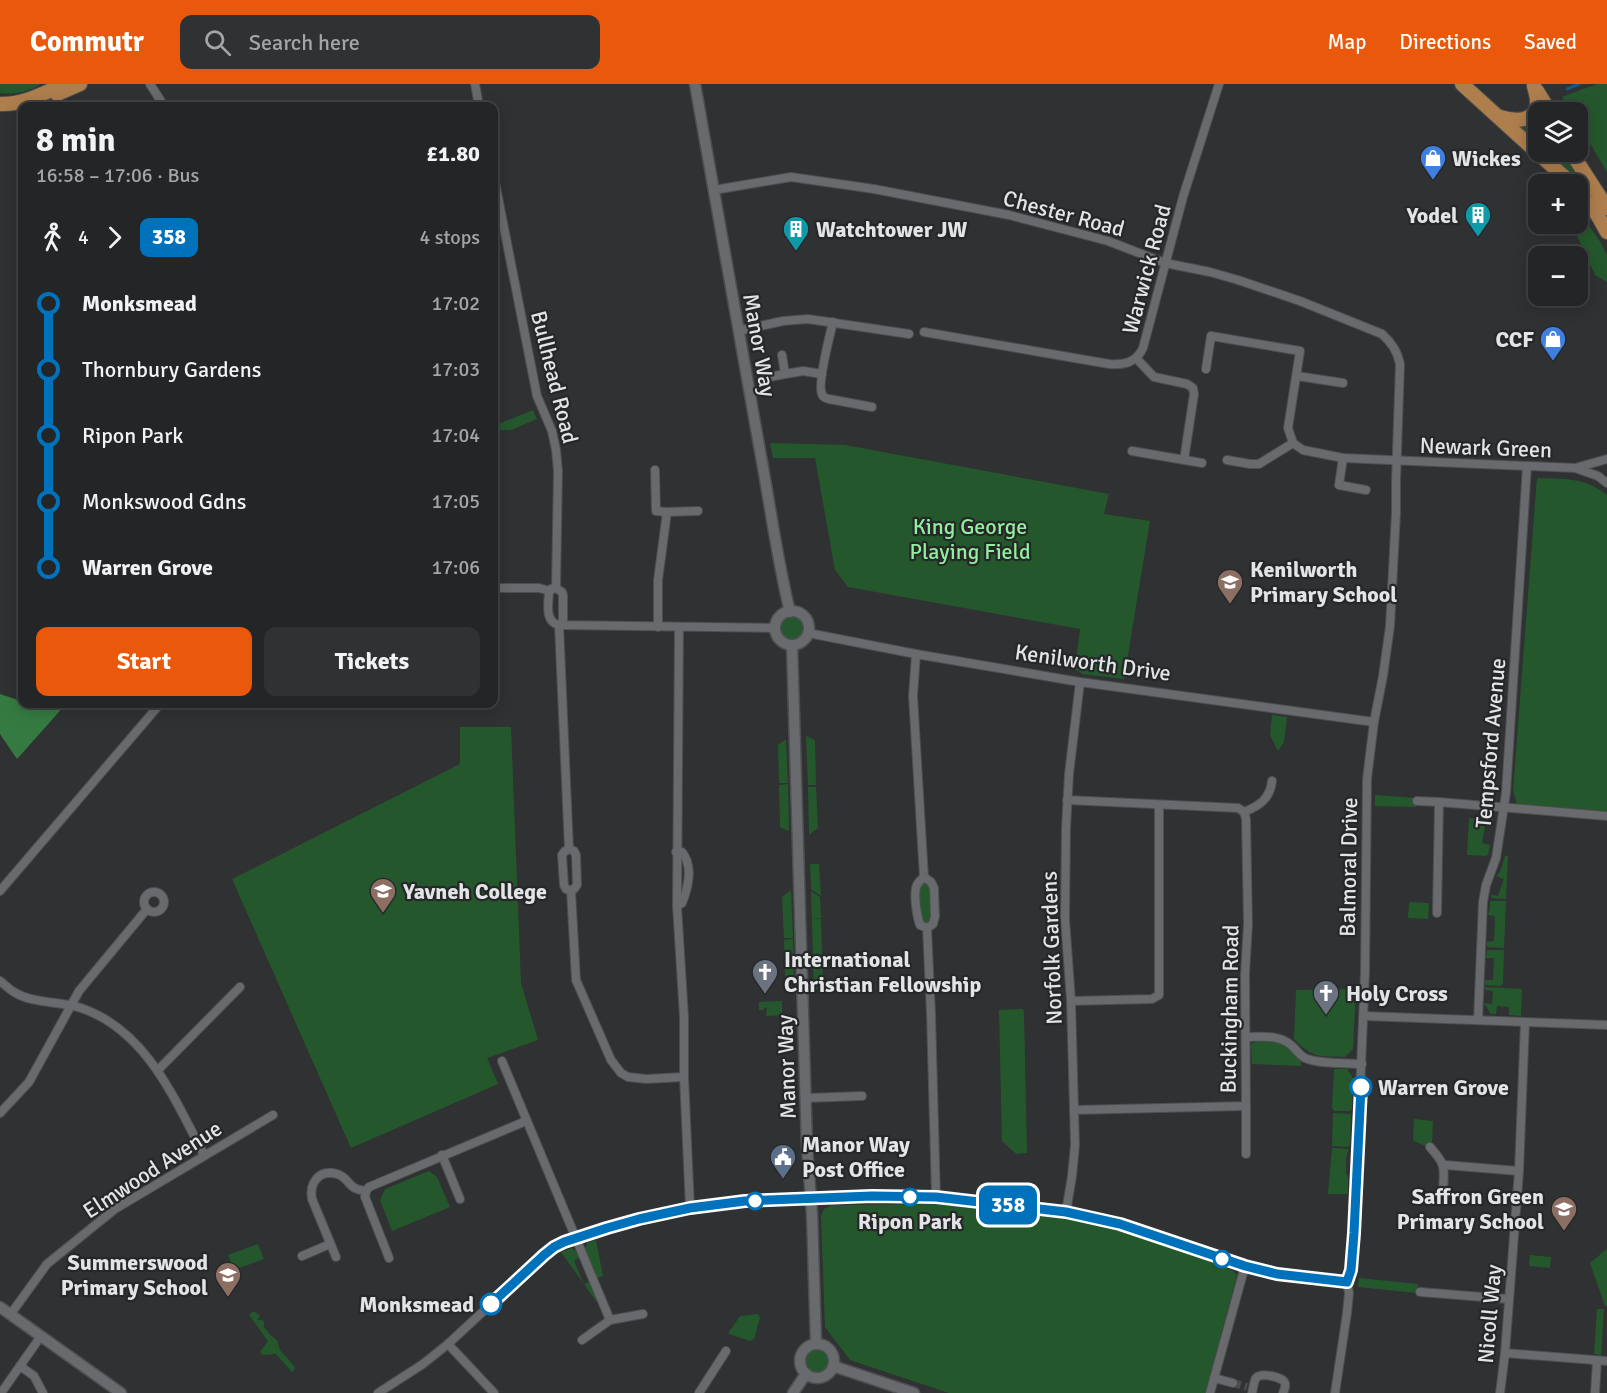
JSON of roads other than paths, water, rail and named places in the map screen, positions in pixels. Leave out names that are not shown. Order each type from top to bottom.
[{"type":"main road","points":[[19,102],[64,84]]},
{"type":"main road","points":[[39,102],[80,84]]},
{"type":"main road","points":[[1461,84],[1561,174]]},
{"type":"main road","points":[[1498,116],[1516,121],[1526,119],[1532,114],[1537,100],[1533,85]]},
{"type":"main road","points":[[1533,85],[1544,102]]},
{"type":"main road","points":[[0,104],[18,102]]},
{"type":"main road","points":[[0,115],[18,110]]},
{"type":"main road","points":[[1577,162],[1607,208]]},
{"type":"main road","points":[[1588,204],[1607,232]]},
{"type":"street","points":[[150,84],[161,102]]},
{"type":"street","points":[[475,84],[478,102]]},
{"type":"street","name":"Manor Way","points":[[695,84],[777,550],[790,612]]},
{"type":"street","name":"Warwick Road","points":[[924,332],[1109,364],[1126,364],[1136,358],[1143,348],[1192,167],[1219,84]]},
{"type":"street","name":"Chester Road","points":[[714,190],[791,177],[846,184],[1022,218],[1108,241],[1165,263],[1238,280],[1300,301],[1382,334],[1392,343]]},
{"type":"street","name":"Bullhead Road","points":[[498,197],[537,396],[552,431],[556,450],[558,471],[553,589],[549,597],[549,619],[553,624],[559,625]]},
{"type":"street","points":[[738,331],[783,321],[808,319],[909,334]]},
{"type":"street","points":[[832,322],[822,374],[821,388],[824,397],[872,406]]},
{"type":"street","points":[[1206,369],[1211,336],[1300,351],[1288,428],[1293,442],[1259,464],[1227,460]]},
{"type":"street","name":"Balmoral Drive","points":[[1335,1393],[1347,1313],[1347,1282],[1351,1270],[1354,1233],[1364,1016],[1367,786],[1374,722],[1390,626],[1400,364],[1392,343]]},
{"type":"street","points":[[782,356],[785,374]]},
{"type":"street","points":[[1136,358],[1154,378],[1187,384],[1193,388],[1184,460]]},
{"type":"street","points":[[764,378],[803,371],[822,374]]},
{"type":"street","points":[[1297,376],[1342,383]]},
{"type":"street","name":"Newark Green","points":[[1293,442],[1303,450],[1343,458],[1575,468],[1598,476],[1607,483]]},
{"type":"street","points":[[1132,451],[1202,463]]},
{"type":"street","points":[[1343,458],[1339,485],[1366,490]]},
{"type":"street","name":"Newark Green","points":[[1575,468],[1607,459]]},
{"type":"street","name":"Tempsford Avenue","points":[[1478,1020],[1483,902],[1486,885],[1496,858],[1506,793],[1527,466]]},
{"type":"street","points":[[655,470],[656,511],[698,512]]},
{"type":"street","points":[[658,627],[658,580],[667,512]]},
{"type":"street","points":[[498,588],[553,589]]},
{"type":"street","name":"Bullhead Road","points":[[553,589],[562,592],[563,595],[563,618],[559,625],[569,849]]},
{"type":"street","points":[[790,612],[801,614],[808,622],[808,633],[802,642],[792,645],[782,642],[775,628],[778,619],[790,612]]},
{"type":"street","points":[[559,625],[775,628]]},
{"type":"street","points":[[679,627],[677,906],[684,1017],[684,1077],[690,1208]]},
{"type":"street","name":"Kenilworth Drive","points":[[808,633],[1080,682],[1374,722]]},
{"type":"street","name":"Manor Way","points":[[792,645],[816,1344]]},
{"type":"street","points":[[916,654],[914,696],[924,877]]},
{"type":"street","name":"Norfolk Gardens","points":[[1066,1212],[1075,1145],[1071,1001],[1065,919],[1067,800],[1080,682]]},
{"type":"street","points":[[0,891],[157,708]]},
{"type":"street","points":[[1067,800],[1238,808],[1244,812],[1264,802],[1269,795],[1272,781]]},
{"type":"street","points":[[1418,801],[1607,816]]},
{"type":"street","points":[[1437,913],[1439,802]]},
{"type":"street","points":[[1071,1001],[1152,999],[1159,995],[1159,804]]},
{"type":"street","name":"Buckingham Road","points":[[1074,1110],[1246,1106],[1245,974],[1248,924],[1244,812]]},
{"type":"street","name":"Bullhead Road","points":[[569,849],[562,855],[564,885],[571,891]]},
{"type":"street","name":"Bullhead Road","points":[[569,849],[576,855],[577,875],[577,885],[571,891]]},
{"type":"street","points":[[924,877],[915,888],[917,918],[920,925],[927,928]]},
{"type":"street","points":[[924,877],[931,882],[934,888],[935,917],[933,924],[927,928]]},
{"type":"street","name":"Bullhead Road","points":[[571,891],[576,980],[611,1060],[621,1073],[628,1077],[646,1079],[684,1077]]},
{"type":"street","points":[[0,1113],[29,1082],[79,992],[147,909]]},
{"type":"street","points":[[927,928],[936,1197]]},
{"type":"street","points":[[0,981],[13,992],[27,998],[72,1005],[112,1023],[135,1043],[158,1070],[204,1155]]},
{"type":"street","points":[[158,1070],[240,987]]},
{"type":"street","points":[[1364,1016],[1607,1025]]},
{"type":"street","name":"Nicoll Way","points":[[1500,1393],[1519,1171],[1525,1022]]},
{"type":"street","points":[[1246,1037],[1285,1040],[1299,1055],[1311,1060],[1362,1064]]},
{"type":"street","points":[[502,1061],[610,1320]]},
{"type":"street","points":[[806,1098],[862,1096]]},
{"type":"street","points":[[1246,1106],[1246,1154]]},
{"type":"street","name":"Elmwood Avenue","points":[[10,1315],[47,1264],[115,1209],[273,1114]]},
{"type":"street","points":[[389,1258],[365,1197],[369,1186],[526,1121]]},
{"type":"street","points":[[1430,1147],[1444,1165],[1443,1192]]},
{"type":"street","points":[[442,1155],[460,1199]]},
{"type":"street","points":[[1444,1165],[1519,1171]]},
{"type":"street","points":[[336,1257],[312,1199],[311,1192],[315,1180],[330,1173],[338,1174],[345,1177],[352,1187],[366,1191]]},
{"type":"street","points":[[378,1393],[389,1390],[448,1344],[544,1255],[564,1242],[639,1219],[690,1208],[747,1201],[872,1196],[936,1197],[1066,1212],[1120,1224],[1245,1266],[1277,1274],[1347,1282]]},
{"type":"street","points":[[302,1256],[330,1244]]},
{"type":"street","points":[[1210,1393],[1245,1266]]},
{"type":"street","points":[[1420,1292],[1508,1299]]},
{"type":"street","points":[[0,1307],[121,1393]]},
{"type":"street","points":[[582,1340],[610,1320],[643,1314]]},
{"type":"street","points":[[1,1393],[41,1336]]},
{"type":"street","points":[[448,1344],[494,1393]]},
{"type":"street","points":[[816,1344],[827,1347],[833,1356],[833,1366],[821,1377],[811,1377],[806,1374],[801,1365],[801,1355],[807,1347],[816,1344]]},
{"type":"street","points":[[699,1393],[726,1351]]},
{"type":"street","points":[[1505,1353],[1607,1361]]},
{"type":"street","points":[[1595,1393],[1597,1361]]},
{"type":"street","points":[[20,1366],[34,1376],[43,1393]]},
{"type":"street","points":[[833,1366],[914,1393]]},
{"type":"street","points":[[794,1393],[806,1374]]},
{"type":"street","points":[[1251,1390],[1256,1378],[1265,1375],[1283,1380],[1285,1387],[1283,1393]]},
{"type":"street","points":[[1214,1378],[1233,1383]]},
{"type":"waterway","points":[[1567,89],[1579,84]]},
{"type":"tunnel","points":[[1233,1383],[1247,1387]]},
{"type":"place","name":"Wickes","points":[[1433,181]]},
{"type":"place","name":"Yodel","points":[[1478,238]]},
{"type":"place","name":"Watchtower JW","points":[[796,252]]},
{"type":"place","name":"CCF","points":[[1553,362]]},
{"type":"place","name":"Kenilworth Primary School","points":[[1230,605]]},
{"type":"place","name":"Yavneh College","points":[[383,914]]},
{"type":"place","name":"International Christian Fellowship","points":[[765,995]]},
{"type":"place","name":"Holy Cross","points":[[1326,1016]]},
{"type":"place","name":"Warren Grove","points":[[1361,1087]]},
{"type":"place","name":"Manor Way Post Office","points":[[783,1180]]},
{"type":"place","name":"Ripon Park","points":[[910,1197]]},
{"type":"place","name":"Saffron Green Primary School","points":[[1564,1232]]},
{"type":"place","name":"Summerswood Primary School","points":[[228,1298]]},
{"type":"place","name":"Monksmead","points":[[491,1304]]},
{"type":"park label","name":"King George Playing Field","points":[[970,539]]}]
